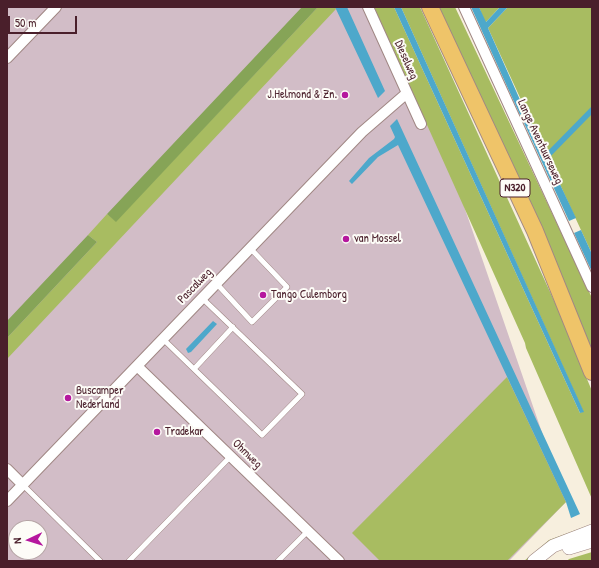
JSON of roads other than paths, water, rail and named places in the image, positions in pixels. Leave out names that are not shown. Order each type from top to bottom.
[{"type":"main road","name":"N320","points":[[430,7],[535,231],[592,372]]},
{"type":"street","points":[[7,58],[56,7]]},
{"type":"street","name":"Dieselweg","points":[[368,7],[421,124]]},
{"type":"street","name":"Lange Aventuurseweg","points":[[464,7],[592,287]]},
{"type":"street","name":"Pascalweg","points":[[7,501],[362,132],[407,93]]},
{"type":"street","name":"Ohmweg","points":[[137,366],[339,561]]},
{"type":"street","points":[[7,469],[23,485]]},
{"type":"street","points":[[534,561],[553,546],[592,531]]},
{"type":"street","points":[[544,561],[556,553],[592,541]]},
{"type":"lane","points":[[216,284],[252,322],[287,287],[250,248]]},
{"type":"lane","points":[[163,339],[262,435],[302,394],[202,298]]},
{"type":"lane","points":[[194,369],[233,328]]},
{"type":"lane","points":[[129,561],[231,456]]},
{"type":"lane","points":[[23,485],[100,561]]},
{"type":"lane","points":[[278,561],[308,530]]},
{"type":"water","points":[[335,7],[347,7],[385,91],[378,98]]},
{"type":"water","points":[[394,7],[401,7],[584,412],[580,413]]},
{"type":"water","points":[[471,7],[479,7],[486,22],[500,7],[508,7],[488,28],[525,111],[520,115]]},
{"type":"water","points":[[592,106],[592,114],[548,159],[576,218],[569,221],[524,123],[530,120],[546,153]]},
{"type":"water","points":[[397,119],[580,514],[571,518],[566,502],[398,145],[378,157],[352,184],[349,181],[369,158],[394,139],[395,137],[390,126]]},
{"type":"water","points":[[581,230],[592,254],[592,272],[574,233]]},
{"type":"water","points":[[213,321],[217,324],[191,352],[188,353],[186,349]]},
{"type":"place","name":"J.Helmond & Zn.","points":[[345,95]]},
{"type":"place","name":"van Mossel","points":[[346,239]]},
{"type":"place","name":"Tango Culemborg","points":[[263,295]]},
{"type":"place","name":"Buscamper Nederland","points":[[68,398]]},
{"type":"place","name":"Tradekar","points":[[157,432]]}]
